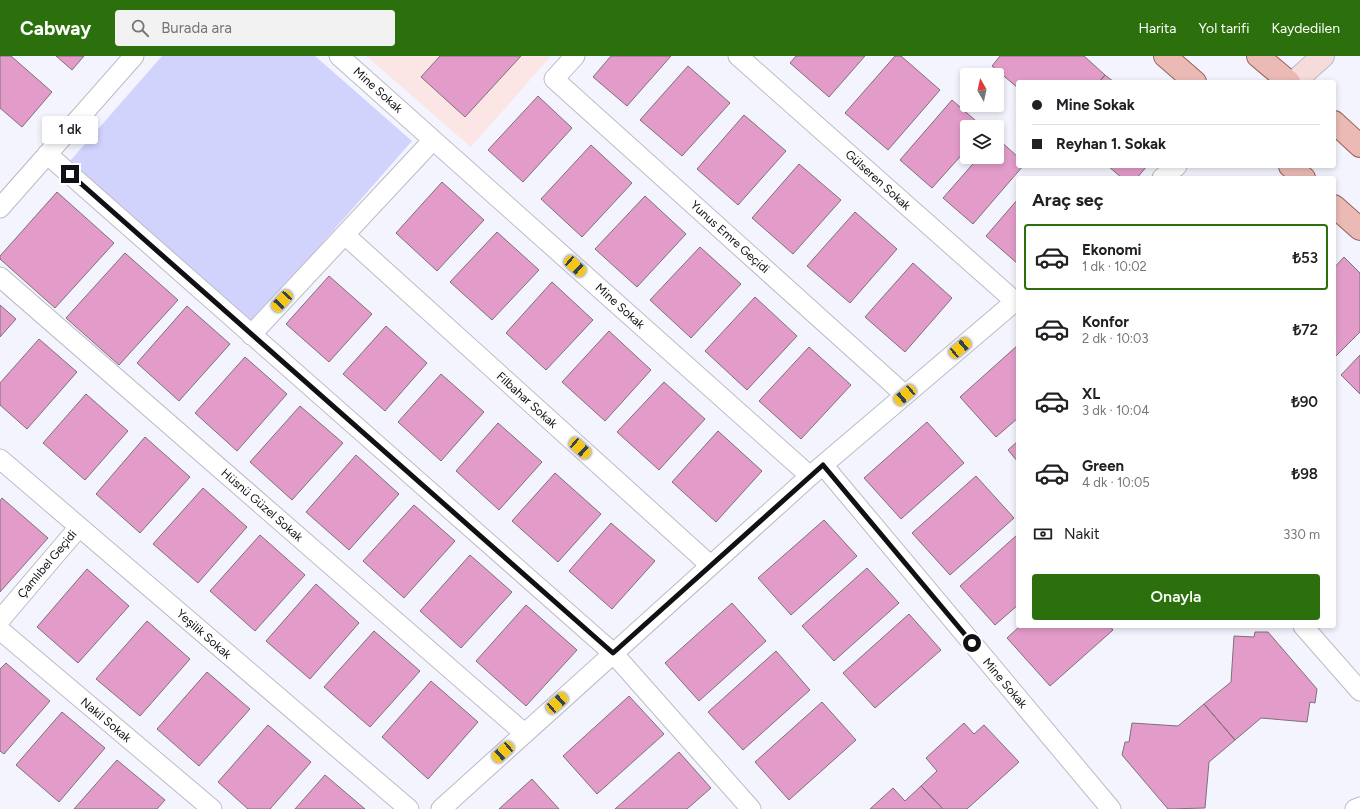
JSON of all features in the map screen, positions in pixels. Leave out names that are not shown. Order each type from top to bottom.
[{"type":"main road","points":[[1165,56],[1193,80]]},
{"type":"main road","points":[[1258,56],[1287,80]]},
{"type":"main road","points":[[1336,124],[1360,146]]},
{"type":"main road","points":[[1292,168],[1302,176]]},
{"type":"main road","points":[[1336,208],[1360,229]]},
{"type":"street","points":[[0,208],[134,56]]},
{"type":"street","name":"Mine Sokak","points":[[339,56],[433,140],[817,470],[1110,809]]},
{"type":"street","name":"Yunus Emre Geçidi","points":[[575,56],[554,79],[905,395]]},
{"type":"street","name":"Gülseren Sokak","points":[[738,56],[1016,301]]},
{"type":"street","points":[[1296,80],[1323,56]]},
{"type":"street","points":[[252,334],[433,140]]},
{"type":"street","points":[[47,154],[613,653],[751,809]]},
{"type":"street","points":[[1164,176],[1174,168]]},
{"type":"street","name":"Filbahar Sokak","points":[[344,235],[710,566]]},
{"type":"street","name":"Hüsnü Güzel Sokak","points":[[0,277],[524,733]]},
{"type":"street","points":[[441,809],[817,470],[1016,303]]},
{"type":"street","name":"Yeşilik Sokak","points":[[0,459],[409,809]]},
{"type":"street","name":"Çamlıbel Geçidi","points":[[0,620],[79,527]]},
{"type":"street","points":[[1305,628],[1360,691]]},
{"type":"street","name":"Nakil Sokak","points":[[0,630],[212,809]]},
{"type":"street","points":[[1354,809],[1360,807]]},
{"type":"shaded area","points":[[162,56],[315,56],[412,141],[253,322],[70,161]]},
{"type":"shaded area","points":[[366,56],[551,56],[471,147]]},
{"type":"building","points":[[0,56],[11,56],[52,92],[22,127],[0,108]]},
{"type":"building","points":[[56,56],[84,56],[72,70]]},
{"type":"building","points":[[440,56],[521,56],[465,117],[421,77]]},
{"type":"building","points":[[611,56],[671,56],[627,106],[593,77]]},
{"type":"building","points":[[796,56],[865,56],[829,97],[790,63]]},
{"type":"building","points":[[895,56],[901,56],[940,90],[888,150],[845,113]]},
{"type":"building","points":[[1000,56],[1084,56],[1105,75],[1101,80],[1016,80],[1016,86],[1004,76],[1004,68],[994,68],[992,66]]},
{"type":"building","points":[[688,66],[730,103],[682,156],[640,120]]},
{"type":"building","points":[[1105,75],[1111,80],[1101,80]]},
{"type":"building","points":[[538,96],[572,128],[523,182],[488,150]]},
{"type":"building","points":[[952,100],[960,107],[960,112],[966,112],[975,120],[960,120],[960,157],[932,188],[900,160]]},
{"type":"building","points":[[744,115],[786,151],[738,205],[697,169]]},
{"type":"building","points":[[1004,144],[1016,155],[1016,168],[1021,168],[973,224],[943,198],[973,164],[1004,164]]},
{"type":"building","points":[[591,145],[632,183],[582,237],[541,199]]},
{"type":"building","points":[[799,164],[841,200],[793,254],[752,218]]},
{"type":"building","points":[[1110,168],[1145,168],[1139,176],[1120,176]]},
{"type":"building","points":[[442,182],[484,220],[437,271],[396,233]]},
{"type":"building","points":[[57,192],[114,243],[55,308],[0,259],[0,256]]},
{"type":"building","points":[[645,196],[686,234],[637,287],[595,249]]},
{"type":"building","points":[[1016,201],[1016,262],[986,236]]},
{"type":"building","points":[[855,212],[897,249],[850,303],[807,266]]},
{"type":"building","points":[[497,232],[539,270],[492,320],[450,282]]},
{"type":"building","points":[[700,247],[741,284],[691,338],[650,300]]},
{"type":"building","points":[[125,253],[178,300],[119,365],[66,318]]},
{"type":"building","points":[[1344,257],[1360,273],[1360,332],[1336,356],[1336,266]]},
{"type":"building","points":[[913,263],[952,298],[905,352],[865,317]]},
{"type":"building","points":[[329,276],[372,314],[329,362],[286,324]]},
{"type":"building","points":[[552,282],[593,320],[546,370],[506,333]]},
{"type":"building","points":[[755,297],[797,336],[747,390],[705,351]]},
{"type":"building","points":[[0,305],[16,319],[0,337]]},
{"type":"building","points":[[187,306],[230,344],[179,401],[137,363]]},
{"type":"building","points":[[386,326],[427,363],[385,411],[343,374]]},
{"type":"building","points":[[609,331],[651,370],[605,421],[562,382]]},
{"type":"building","points":[[39,339],[77,372],[27,429],[0,405],[0,383]]},
{"type":"building","points":[[809,347],[851,385],[801,439],[759,401]]},
{"type":"building","points":[[1016,347],[1016,420],[996,437],[960,397]]},
{"type":"building","points":[[1360,355],[1360,394],[1341,375]]},
{"type":"building","points":[[245,357],[287,394],[237,451],[195,413]]},
{"type":"building","points":[[441,374],[484,412],[441,461],[398,422]]},
{"type":"building","points":[[664,382],[705,419],[659,470],[617,432]]},
{"type":"building","points":[[86,394],[128,431],[85,480],[43,443]]},
{"type":"building","points":[[300,406],[343,443],[292,500],[250,462]]},
{"type":"building","points":[[927,422],[964,463],[901,519],[864,478]]},
{"type":"building","points":[[498,423],[542,462],[499,510],[456,471]]},
{"type":"building","points":[[718,431],[762,471],[716,522],[672,482]]},
{"type":"building","points":[[145,437],[190,477],[140,533],[96,494]]},
{"type":"building","points":[[1016,443],[1016,460],[1008,450]]},
{"type":"building","points":[[356,455],[399,494],[349,550],[306,512]]},
{"type":"building","points":[[555,473],[601,514],[558,562],[512,521]]},
{"type":"building","points":[[976,476],[1014,518],[950,575],[912,533]]},
{"type":"building","points":[[203,488],[247,527],[198,583],[153,544]]},
{"type":"building","points":[[2,498],[48,538],[0,592],[0,501]]},
{"type":"building","points":[[414,505],[455,541],[404,598],[363,561]]},
{"type":"building","points":[[824,520],[857,556],[791,615],[758,578]]},
{"type":"building","points":[[611,523],[655,561],[612,609],[569,571]]},
{"type":"building","points":[[260,535],[305,575],[255,631],[210,591]]},
{"type":"building","points":[[1016,536],[1016,607],[995,625],[960,586]]},
{"type":"building","points":[[470,555],[512,592],[461,648],[420,611]]},
{"type":"building","points":[[867,568],[899,603],[834,661],[802,626]]},
{"type":"building","points":[[87,569],[129,606],[78,663],[37,627]]},
{"type":"building","points":[[316,584],[359,623],[310,679],[266,641]]},
{"type":"building","points":[[732,603],[766,641],[699,701],[665,663]]},
{"type":"building","points":[[526,605],[577,650],[526,706],[476,661]]},
{"type":"building","points":[[909,614],[941,650],[875,708],[843,673]]},
{"type":"building","points":[[147,621],[190,659],[140,716],[96,679]]},
{"type":"building","points":[[1018,628],[1112,628],[1113,630],[1050,686],[1007,638]]},
{"type":"building","points":[[374,631],[420,671],[370,727],[324,687]]},
{"type":"building","points":[[1255,632],[1268,632],[1317,689],[1315,703],[1310,702],[1307,722],[1261,718],[1235,740],[1204,704],[1231,682],[1234,636],[1254,637]]},
{"type":"building","points":[[776,651],[810,690],[743,750],[708,712]]},
{"type":"building","points":[[6,663],[50,701],[4,754],[0,751],[0,669]]},
{"type":"building","points":[[207,672],[250,709],[199,766],[157,729]]},
{"type":"building","points":[[431,681],[478,722],[428,779],[382,737]]},
{"type":"building","points":[[629,696],[664,734],[597,794],[563,756]]},
{"type":"building","points":[[822,702],[856,740],[789,800],[755,762]]},
{"type":"building","points":[[1204,704],[1235,740],[1209,762],[1205,808],[1168,809],[1122,755],[1125,742],[1129,742],[1132,723],[1178,726]]},
{"type":"building","points":[[62,712],[105,748],[59,802],[16,765]]},
{"type":"building","points":[[964,723],[974,734],[984,725],[1019,762],[967,809],[943,809],[921,786],[937,771],[926,758]]},
{"type":"building","points":[[268,725],[311,762],[270,809],[248,809],[218,782]]},
{"type":"building","points":[[679,752],[711,788],[687,809],[615,809]]},
{"type":"building","points":[[117,760],[165,800],[157,809],[74,809]]},
{"type":"building","points":[[325,775],[365,809],[295,809]]},
{"type":"building","points":[[532,779],[559,809],[499,809]]},
{"type":"building","points":[[921,786],[943,809],[870,809],[893,788],[905,801]]},
{"type":"route","points":[[70,174],[613,653],[823,465],[972,643]]}]
